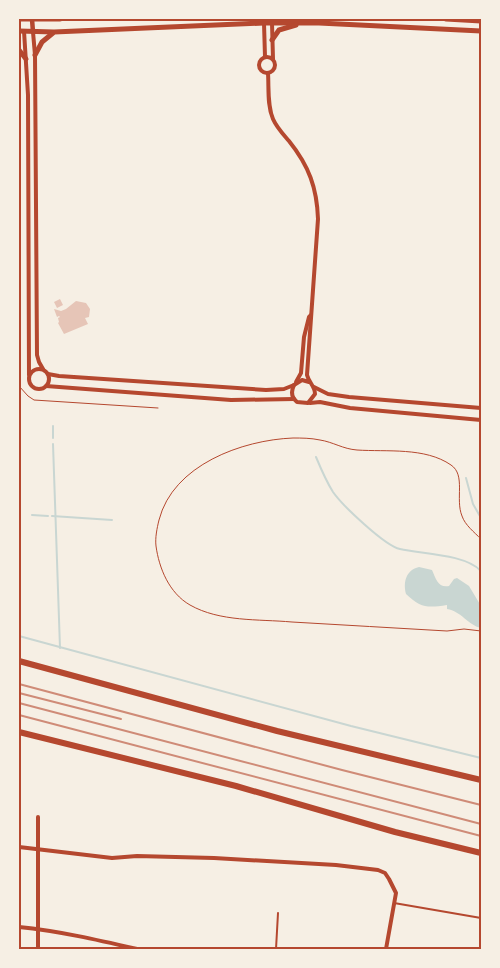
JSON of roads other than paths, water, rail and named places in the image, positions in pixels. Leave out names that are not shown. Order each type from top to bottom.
[{"type":"highway","points":[[19,661],[276,730],[481,780]]},
{"type":"highway","points":[[19,732],[236,786],[395,832],[481,853]]},
{"type":"main road","points":[[21,19],[60,19]]},
{"type":"main road","points":[[446,19],[481,21]]},
{"type":"main road","points":[[21,31],[54,32],[264,21],[481,31]]},
{"type":"main road","points":[[272,40],[280,30],[302,24]]},
{"type":"main road","points":[[35,55],[42,42],[54,32]]},
{"type":"main road","points":[[19,50],[26,59]]},
{"type":"street","points":[[21,19],[26,59],[28,104],[29,382],[34,387],[40,389],[46,386],[231,400],[294,399],[300,403],[320,402],[350,408],[481,420]]},
{"type":"street","points":[[32,19],[35,55],[37,346],[38,362],[43,369],[48,374],[58,376],[249,390],[284,390],[302,380],[309,382]]},
{"type":"street","points":[[264,21],[265,57]]},
{"type":"street","points":[[268,73],[274,69],[276,64],[273,59],[272,21]]},
{"type":"street","points":[[268,73],[263,72],[259,66],[261,60],[265,57],[273,59]]},
{"type":"street","points":[[268,73],[269,99],[273,120],[306,168],[313,181],[317,199],[312,316],[307,375],[309,382],[314,387],[328,394],[481,408]]},
{"type":"street","points":[[294,399],[292,392],[301,373],[304,337],[309,317],[312,316]]},
{"type":"street","points":[[29,375],[33,370],[43,369]]},
{"type":"street","points":[[46,386],[49,380],[48,374]]},
{"type":"street","points":[[308,403],[315,394],[314,387]]},
{"type":"street","points":[[38,817],[38,949]]},
{"type":"street","points":[[19,847],[112,858],[137,856],[360,867],[378,870],[385,873],[396,893],[386,949]]},
{"type":"street","points":[[19,927],[38,929],[137,949]]},
{"type":"lane","points":[[394,903],[481,918]]},
{"type":"lane","points":[[276,949],[278,913]]},
{"type":"waterway","points":[[53,426],[53,438]]},
{"type":"waterway","points":[[53,444],[60,648]]},
{"type":"waterway","points":[[316,457],[333,492],[354,515],[384,541],[400,549],[465,561],[481,571]]},
{"type":"waterway","points":[[466,478],[473,504],[481,518]]},
{"type":"waterway","points":[[32,515],[48,516]]},
{"type":"waterway","points":[[52,516],[112,520]]},
{"type":"waterway","points":[[19,636],[351,726],[481,758]]},
{"type":"railway","points":[[19,684],[481,805]]},
{"type":"railway","points":[[19,693],[121,719]]},
{"type":"railway","points":[[19,703],[481,824]]},
{"type":"railway","points":[[19,715],[481,836]]}]
